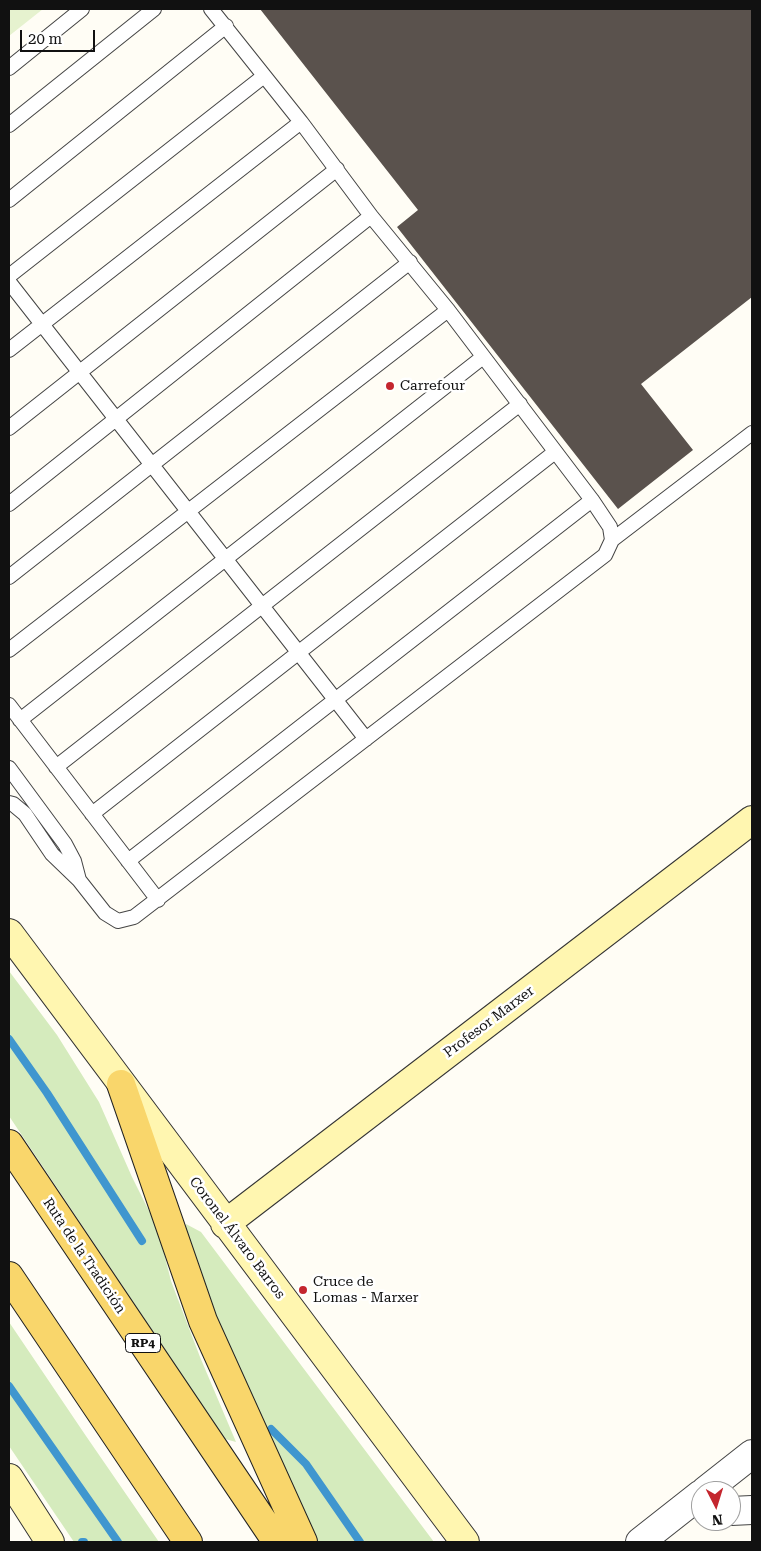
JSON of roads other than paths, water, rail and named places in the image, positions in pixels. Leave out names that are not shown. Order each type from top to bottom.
[{"type":"main road","name":"Profesor Marxer","points":[[226,1224],[752,820]]},
{"type":"main road","name":"Coronel Álvaro Barros","points":[[9,933],[465,1542]]},
{"type":"main road","points":[[121,1084],[203,1321],[304,1542]]},
{"type":"main road","name":"Ruta de la Tradición","points":[[9,1144],[277,1542]]},
{"type":"main road","points":[[9,1276],[188,1542]]},
{"type":"main road","points":[[9,1478],[50,1542]]},
{"type":"street","points":[[718,1481],[752,1454]]},
{"type":"street","points":[[640,1542],[689,1512]]},
{"type":"lane","points":[[9,68],[82,9]]},
{"type":"lane","points":[[9,803],[25,814],[52,854],[79,880],[105,914],[118,921],[134,917],[606,555],[612,540],[610,527],[592,500],[520,404],[410,262],[371,216],[301,122],[211,9]]},
{"type":"lane","points":[[9,125],[145,11]]},
{"type":"lane","points":[[9,200],[226,26]]},
{"type":"lane","points":[[9,276],[264,76]]},
{"type":"lane","points":[[9,350],[301,122]]},
{"type":"lane","points":[[9,428],[336,169]]},
{"type":"lane","points":[[9,504],[371,216]]},
{"type":"lane","points":[[9,577],[410,262]]},
{"type":"lane","points":[[9,282],[366,739]]},
{"type":"lane","points":[[9,650],[448,310]]},
{"type":"lane","points":[[20,720],[483,357]]},
{"type":"lane","points":[[56,766],[520,404]]},
{"type":"lane","points":[[612,540],[752,433]]},
{"type":"lane","points":[[92,814],[556,452]]},
{"type":"lane","points":[[128,861],[592,500]]},
{"type":"lane","points":[[9,705],[158,900]]},
{"type":"lane","points":[[9,768],[65,844],[74,861],[79,880]]},
{"type":"waterway","points":[[9,1039],[47,1093],[142,1241]]},
{"type":"waterway","points":[[9,1386],[118,1542]]},
{"type":"waterway","points":[[271,1429],[306,1464],[360,1542]]},
{"type":"place","name":"Carrefour","points":[[390,386]]},
{"type":"place","name":"Cruce de Lomas - Marxer","points":[[303,1290]]}]
